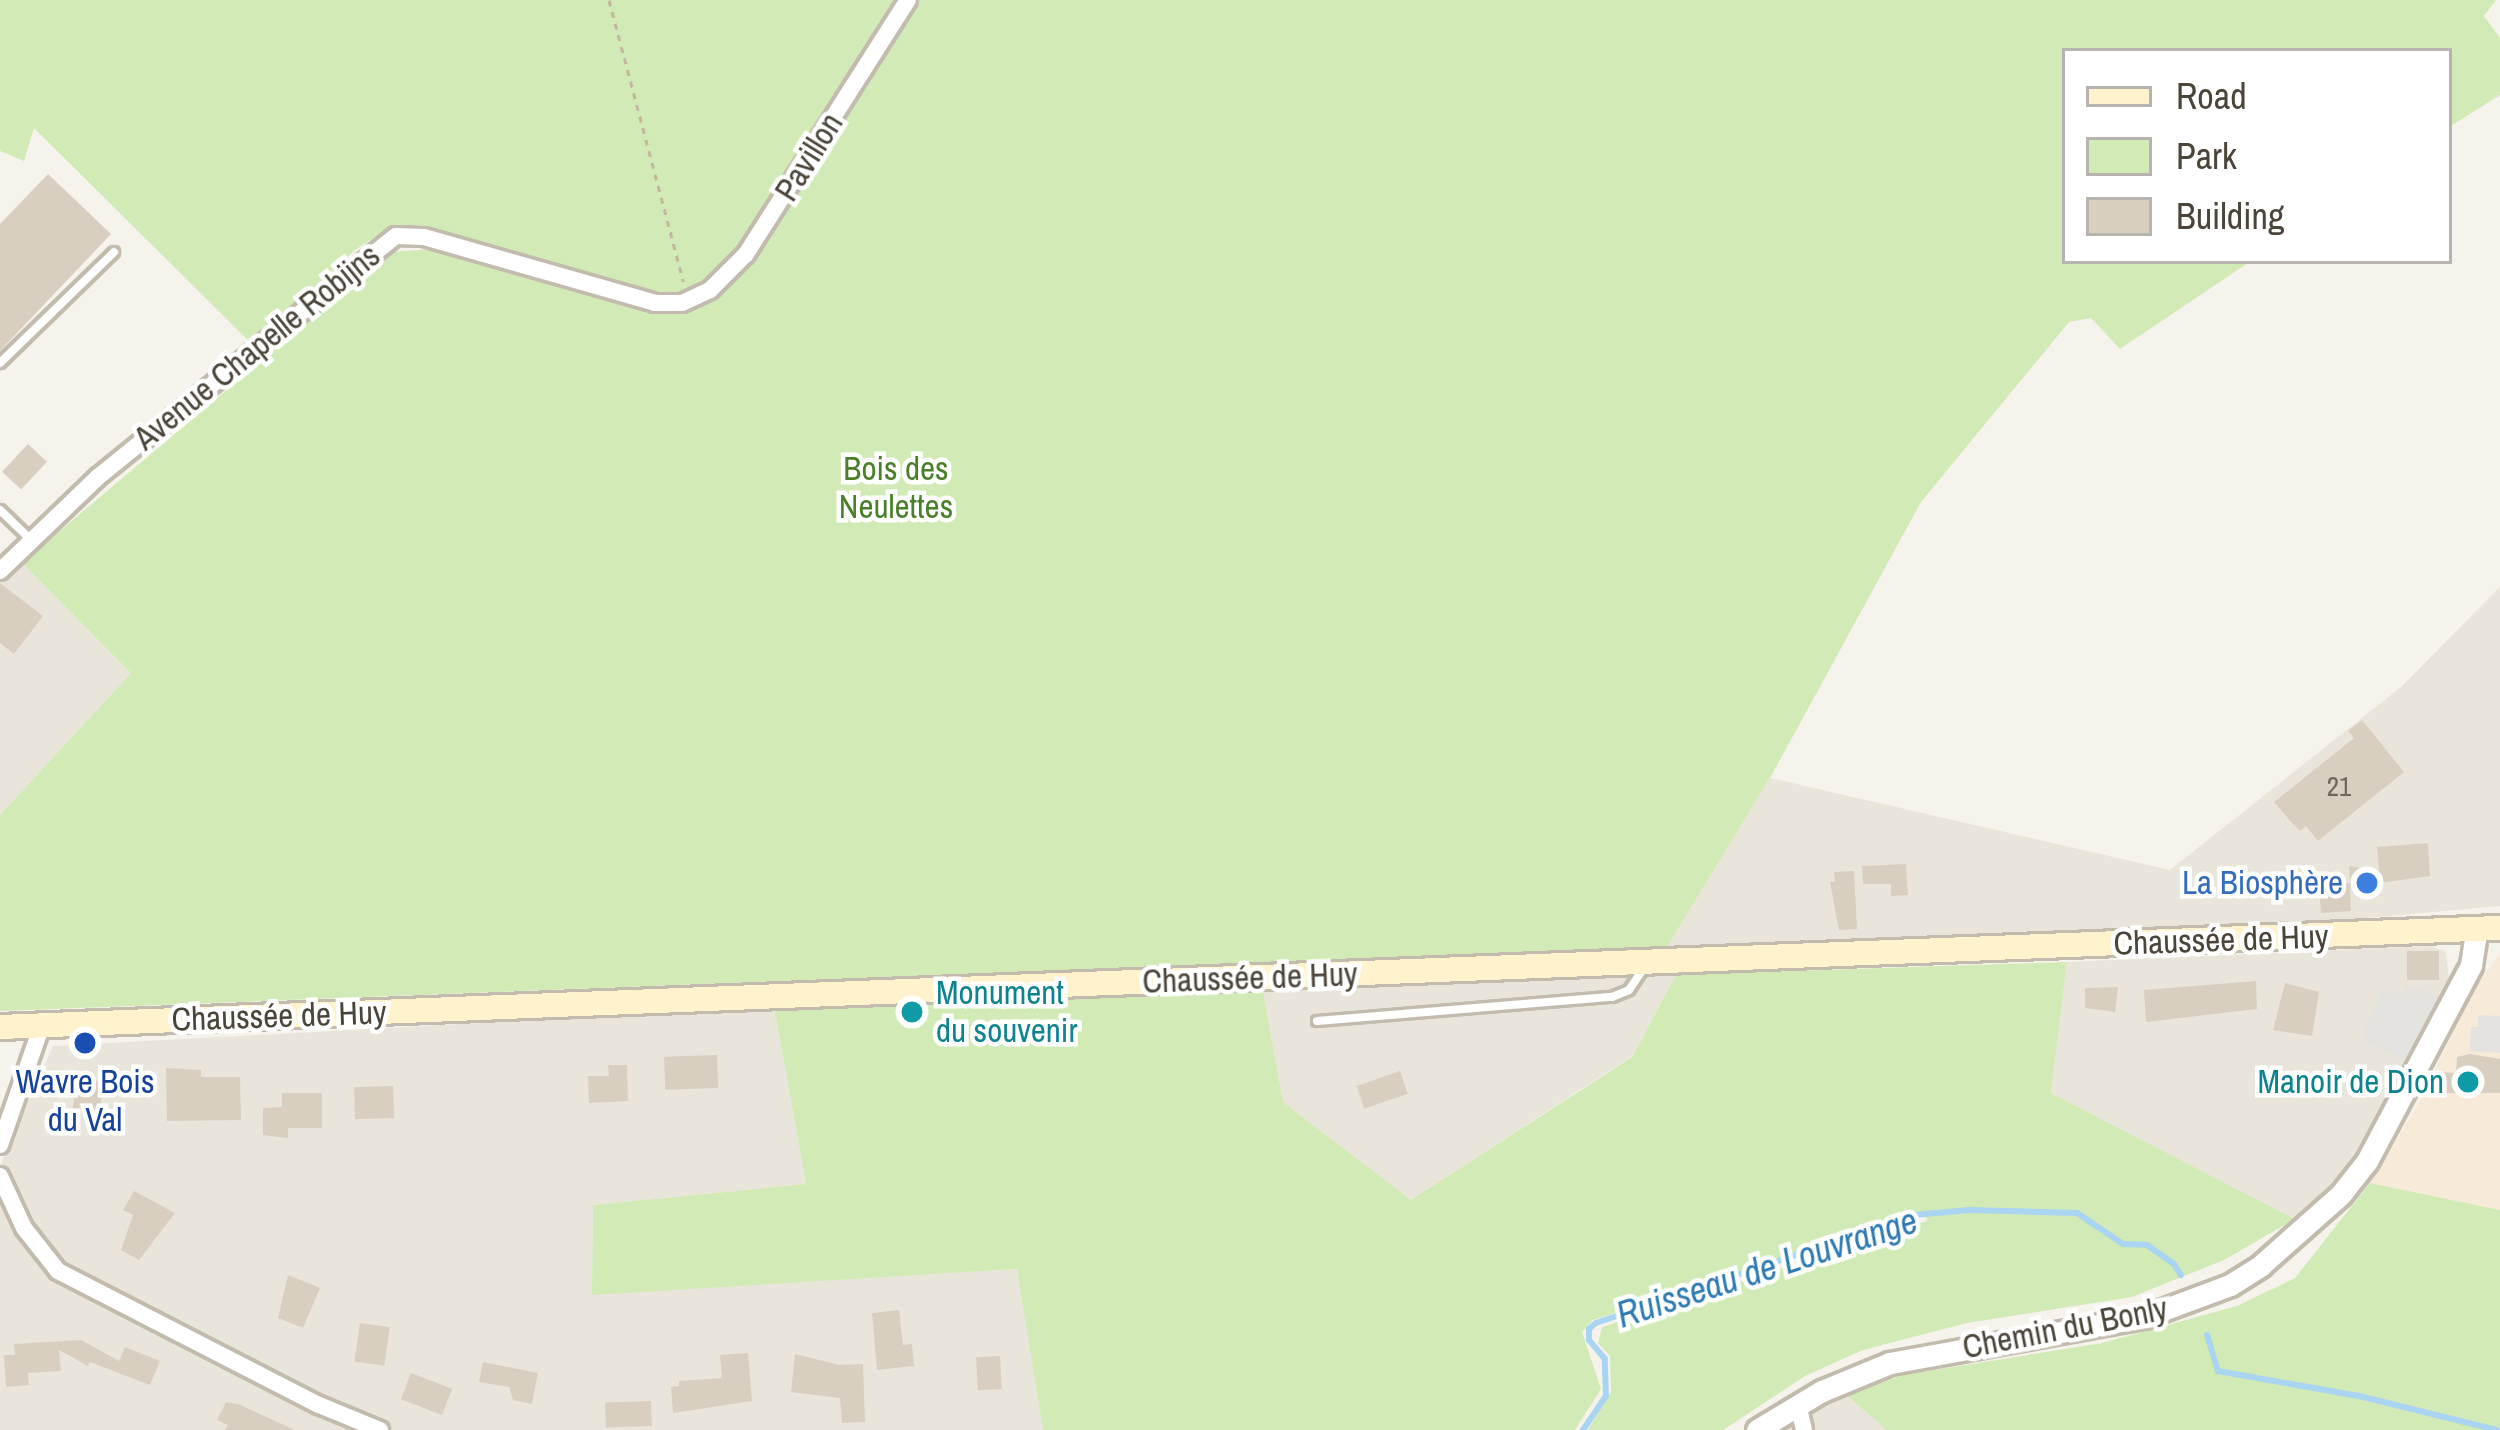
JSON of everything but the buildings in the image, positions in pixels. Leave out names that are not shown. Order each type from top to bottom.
[{"type":"main road","name":"Chaussée de Huy","points":[[0,1027],[2488,929]]},
{"type":"street","name":"Pavillon","points":[[692,298],[726,278],[746,254],[908,0]]},
{"type":"street","name":"Avenue Chapelle Robijns","points":[[0,571],[98,477],[396,236],[424,237],[646,301],[671,304],[692,298]]},
{"type":"street","name":"Chemin du Bonly","points":[[1757,1430],[1798,1404],[1890,1363],[2144,1317],[2230,1285],[2260,1267],[2341,1194],[2367,1162],[2488,929]]},
{"type":"street","points":[[0,1145],[41,1025]]},
{"type":"street","points":[[0,1176],[24,1228],[58,1270],[371,1428]]},
{"type":"street","points":[[1798,1404],[1804,1430]]},
{"type":"lane","points":[[0,363],[114,252]]},
{"type":"lane","points":[[0,510],[31,540]]},
{"type":"lane","points":[[1316,1021],[1612,998],[1629,990],[1646,963]]},
{"type":"path","points":[[609,0],[692,298]]},
{"type":"shaded area","points":[[22,563],[131,673],[0,815],[0,581]]},
{"type":"shaded area","points":[[2500,587],[2500,906],[2356,919],[1667,947],[1770,778],[2170,870],[2401,687]]},
{"type":"shaded area","points":[[2431,946],[2446,952],[2449,980],[2396,1093],[2332,1186],[2295,1219],[2051,1093],[2067,962]]},
{"type":"shaded area","points":[[2500,954],[2500,1210],[2370,1183],[2420,1101],[2473,991]]},
{"type":"shaded area","points":[[1676,975],[1632,1056],[1411,1200],[1283,1102],[1263,991]]},
{"type":"shaded area","points":[[2407,986],[2439,996],[2406,1062],[2362,1041],[2380,990],[2403,995]]},
{"type":"shaded area","points":[[774,1007],[806,1184],[593,1205],[592,1294],[1018,1269],[1043,1430],[0,1430],[0,1166],[53,1046]]},
{"type":"shaded area","points":[[2478,1015],[2500,1016],[2500,1053],[2470,1051],[2471,1027],[2478,1027]]},
{"type":"shaded area","points":[[1846,1395],[1887,1430],[1785,1430]]},
{"type":"green space","name":"Bois des Neulettes","points":[[0,0],[2496,0],[2484,16],[2500,38],[2500,95],[2452,125],[2452,48],[2062,48],[2062,264],[2247,264],[2120,349],[2091,318],[2069,322],[1921,502],[1770,778],[1667,947],[0,1011],[0,815],[131,673],[22,563],[390,252],[434,249],[446,234],[422,225],[392,226],[355,250],[252,344],[34,128],[24,161],[0,151]]},
{"type":"green space","points":[[2067,962],[2051,1093],[2295,1219],[2224,1260],[2132,1297],[1967,1323],[1863,1350],[1805,1376],[1723,1430],[1588,1430],[1611,1392],[1610,1356],[1598,1343],[1602,1327],[1927,1221],[1926,1213],[1593,1320],[1582,1332],[1601,1389],[1575,1430],[1043,1430],[1017,1269],[592,1295],[593,1205],[806,1184],[774,1007],[1263,991],[1283,1102],[1411,1200],[1632,1057],[1676,975]]},
{"type":"green space","points":[[2370,1183],[2500,1210],[2500,1430],[1887,1430],[1846,1395],[1903,1375],[2102,1343],[2237,1306],[2295,1278]]},
{"type":"waterway","name":"Ruisseau de Louvrange","points":[[1583,1430],[1606,1396],[1605,1359],[1589,1340],[1589,1329],[1596,1323],[1914,1215],[1969,1210],[2077,1213],[2123,1244],[2147,1245],[2174,1264],[2181,1275]]},
{"type":"waterway","name":"Ruisseau de Louvrange","points":[[2207,1335],[2218,1371],[2359,1396],[2497,1430]]},
{"type":"place","name":"La Biosphère","points":[[2367,883]]},
{"type":"place","name":"Monument du souvenir","points":[[912,1012]]},
{"type":"place","name":"Wavre Bois du Val","points":[[85,1043]]},
{"type":"place","name":"Manoir de Dion","points":[[2468,1082]]}]
